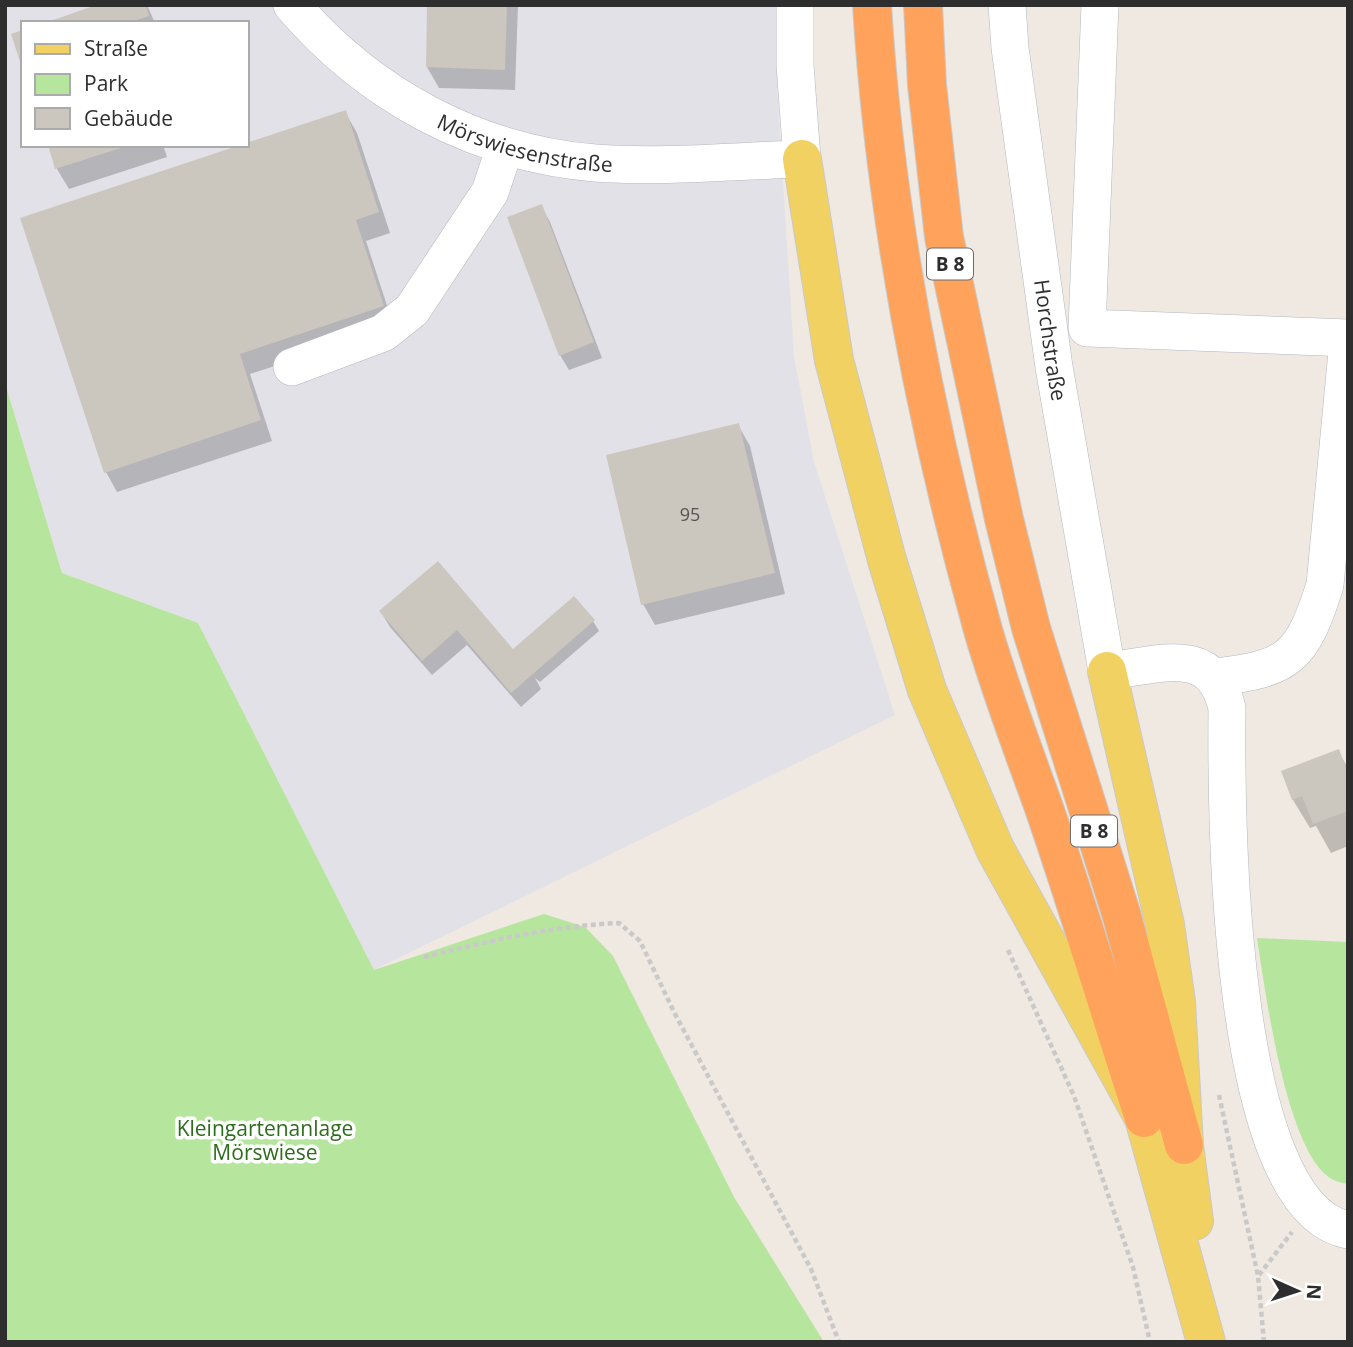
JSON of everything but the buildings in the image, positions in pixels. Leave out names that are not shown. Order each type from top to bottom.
[{"type":"highway","name":"B 8","points":[[872,5],[877,88],[899,258],[924,389],[958,532],[1001,689],[1043,806],[1144,1118]]},
{"type":"highway","name":"B 8","points":[[923,5],[927,85],[944,237],[1004,519],[1031,628],[1121,913],[1184,1145]]},
{"type":"main road","points":[[802,159],[834,360],[887,560],[926,690],[995,849],[1144,1118]]},
{"type":"main road","points":[[1107,671],[1165,925],[1176,1002],[1184,1145]]},
{"type":"main road","name":"B 8","points":[[1144,1118],[1208,1342]]},
{"type":"main road","name":"B 8","points":[[1184,1145],[1208,1342]]},
{"type":"street","name":"Mörswiesenstraße","points":[[292,5],[314,31],[360,72],[421,112],[461,131],[505,147],[551,158],[596,163],[802,159]]},
{"type":"street","points":[[795,5],[795,65],[802,159]]},
{"type":"street","name":"Horchstraße","points":[[1007,5],[1010,48],[1054,367],[1107,671]]},
{"type":"street","points":[[1100,5],[1087,328],[1348,340],[1325,585],[1312,624],[1290,657],[1260,672],[1215,677]]},
{"type":"street","points":[[292,367],[383,333],[412,310],[490,192],[505,147]]},
{"type":"street","points":[[1107,671],[1192,662],[1205,667],[1223,691],[1227,708],[1229,856],[1243,1020],[1267,1126],[1295,1190],[1330,1222]]},
{"type":"path","points":[[424,957],[526,932],[571,925],[619,922],[640,941],[674,1012],[811,1269],[839,1342]]},
{"type":"path","points":[[1258,1276],[1330,1222]]},
{"type":"shaded area","points":[[5,5],[778,5],[777,87],[794,356],[814,462],[895,715],[374,970],[198,623],[62,573],[5,383]]},
{"type":"green space","name":"Kleingartenanlage Mörswiese","points":[[5,383],[62,573],[198,623],[374,970],[544,914],[585,927],[613,956],[734,1197],[824,1342],[5,1342]]},
{"type":"green space","points":[[1257,938],[1348,942],[1348,1184],[1332,1179],[1316,1164],[1302,1138],[1280,1068]]}]
